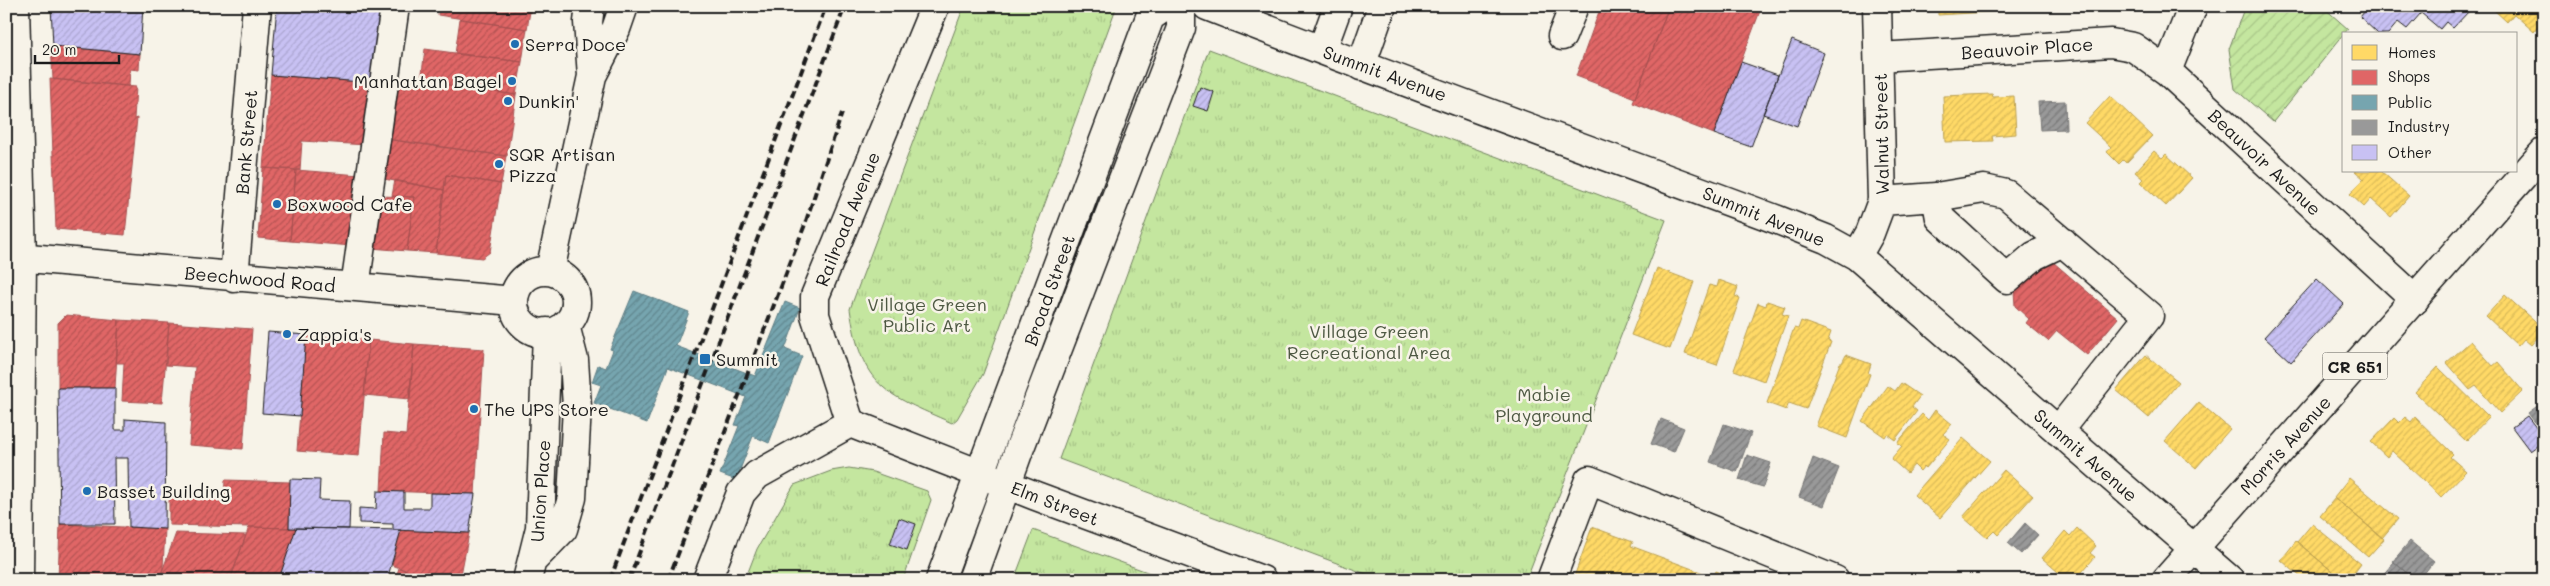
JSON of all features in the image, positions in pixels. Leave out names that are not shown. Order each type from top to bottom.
[{"type":"street","points":[[15,6],[14,257],[19,580]]},
{"type":"street","name":"Bank Street","points":[[234,278],[257,6]]},
{"type":"street","points":[[355,287],[396,6]]},
{"type":"street","points":[[590,6],[588,22],[592,76]]},
{"type":"street","points":[[556,329],[528,328],[520,321],[514,301],[521,282],[529,275],[550,271],[592,76],[616,29],[624,6]]},
{"type":"street","name":"Railroad Avenue","points":[[850,423],[815,315],[815,296],[935,6]]},
{"type":"street","name":"Broad Street","points":[[940,580],[1150,17],[1166,6]]},
{"type":"street","name":"Broad Street","points":[[972,580],[1181,28],[1180,6]]},
{"type":"street","name":"Summit Avenue","points":[[1207,6],[1245,13],[1322,50],[1361,66],[1468,103],[1778,220],[1826,239],[1857,256],[2230,580]]},
{"type":"street","points":[[1322,50],[1338,6]]},
{"type":"street","points":[[1562,36],[1574,6]]},
{"type":"street","name":"Walnut Street","points":[[1857,256],[1870,233],[1882,201],[1880,57],[1877,6]]},
{"type":"street","points":[[2167,71],[2193,6]]},
{"type":"street","points":[[1361,66],[1376,8]]},
{"type":"street","name":"Beauvoir Place","points":[[1880,57],[2111,42],[2133,46],[2167,71]]},
{"type":"street","name":"Beauvoir Avenue","points":[[2167,71],[2415,299]]},
{"type":"street","name":"Morris Avenue","points":[[2166,580],[2543,155]]},
{"type":"street","points":[[1882,201],[1936,197],[1984,189],[1996,190],[2006,194],[2149,316],[2058,431]]},
{"type":"street","points":[[1936,197],[1940,218],[2007,279],[2034,256],[2063,242]]},
{"type":"street","name":"Beechwood Road","points":[[14,257],[234,278],[514,301]]},
{"type":"street","name":"Union Place","points":[[530,570],[540,528],[556,329],[575,308],[574,294],[568,281],[560,274],[550,271]]},
{"type":"street","points":[[707,580],[741,493],[748,482],[756,475],[850,423]]},
{"type":"street","name":"Elm Street","points":[[850,423],[980,475],[1262,580]]},
{"type":"street","points":[[1551,580],[1589,480],[1835,580]]},
{"type":"green space","name":"Village Green Public Art","points":[[964,6],[1116,8],[983,374],[957,419],[952,423],[909,404],[893,395],[880,384],[870,372],[861,356],[850,309]]},
{"type":"green space","points":[[2245,6],[2322,6],[2348,29],[2346,32],[2342,32],[2342,36],[2273,122],[2235,89],[2229,49]]},
{"type":"green space","name":"Village Green Recreational Area","points":[[1209,49],[1666,220],[1526,580],[1382,580],[1059,459]]},
{"type":"green space","points":[[849,468],[873,472],[927,491],[931,500],[903,580],[745,580],[757,549],[794,485],[831,471]]},
{"type":"green space","points":[[1033,530],[1169,580],[1014,580]]},
{"type":"building: Homes","points":[[1938,6],[2004,6],[2004,11],[1938,15]]},
{"type":"building: Homes","points":[[2496,6],[2544,6],[2544,20],[2534,32],[2514,14],[2507,22],[2493,9]]},
{"type":"building: Homes","points":[[1992,94],[1993,97],[2014,96],[2016,134],[1992,136],[1993,141],[1945,142],[1943,96]]},
{"type":"building: Homes","points":[[2110,96],[2152,136],[2126,163],[2123,160],[2119,164],[2107,152],[2111,147],[2085,123]]},
{"type":"building: Homes","points":[[2154,151],[2162,158],[2166,154],[2192,178],[2166,206],[2140,182],[2143,179],[2135,172]]},
{"type":"building: Homes","points":[[2356,172],[2382,172],[2409,196],[2391,217],[2371,199],[2364,207],[2350,194],[2364,179]]},
{"type":"building: Homes","points":[[1657,268],[1694,282],[1670,349],[1631,335]]},
{"type":"building: Homes","points":[[1719,280],[1738,287],[1735,296],[1740,298],[1717,365],[1685,354],[1709,285],[1717,287]]},
{"type":"building: Homes","points":[[2505,295],[2544,330],[2531,345],[2524,339],[2518,346],[2486,316]]},
{"type":"building: Homes","points":[[1767,301],[1785,307],[1782,314],[1788,316],[1764,381],[1734,370],[1758,303],[1766,306]]},
{"type":"building: Homes","points":[[1801,321],[1831,332],[1828,341],[1831,342],[1806,409],[1789,403],[1786,410],[1767,403],[1794,328],[1798,329]]},
{"type":"building: Homes","points":[[2471,341],[2493,366],[2498,362],[2523,391],[2500,413],[2476,386],[2470,390],[2446,363]]},
{"type":"building: Homes","points":[[1846,355],[1871,364],[1868,373],[1870,374],[1847,438],[1816,426],[1840,363],[1842,363]]},
{"type":"building: Homes","points":[[2146,355],[2179,382],[2149,418],[2116,390]]},
{"type":"building: Homes","points":[[2438,367],[2489,417],[2466,441],[2415,392]]},
{"type":"building: Homes","points":[[1901,383],[1920,396],[1912,407],[1917,411],[1895,440],[1887,434],[1885,437],[1862,421],[1888,386],[1895,391]]},
{"type":"building: Homes","points":[[2199,402],[2230,429],[2196,468],[2165,441]]},
{"type":"building: Homes","points":[[1935,410],[1952,424],[1943,434],[1950,439],[1926,468],[1924,466],[1920,471],[1914,465],[1907,473],[1891,459],[1902,446],[1897,443],[1922,414],[1928,420]]},
{"type":"building: Homes","points":[[2405,417],[2411,422],[2415,417],[2453,454],[2450,457],[2466,471],[2441,497],[2392,451],[2387,457],[2371,442],[2394,418],[2399,423]]},
{"type":"building: Homes","points":[[1963,438],[1990,461],[1940,518],[1914,495]]},
{"type":"building: Homes","points":[[2004,470],[2033,496],[1998,535],[1994,531],[1987,538],[1963,517]]},
{"type":"building: Homes","points":[[2349,478],[2398,519],[2382,538],[2334,497]]},
{"type":"building: Homes","points":[[2335,498],[2384,539],[2368,557],[2320,516]]},
{"type":"building: Homes","points":[[2312,524],[2361,564],[2349,580],[2343,580],[2297,542]]},
{"type":"building: Homes","points":[[1592,527],[1633,542],[1631,546],[1714,577],[1716,571],[1738,580],[1580,580],[1574,577]]},
{"type":"building: Homes","points":[[2077,528],[2096,546],[2090,553],[2095,557],[2075,580],[2067,580],[2042,558],[2065,531],[2070,536]]},
{"type":"building: Homes","points":[[2296,541],[2343,580],[2304,580],[2281,560]]},
{"type":"building: Shops","points":[[439,6],[531,6],[527,29],[438,15]]},
{"type":"building: Shops","points":[[1601,6],[1669,6],[1635,98],[1576,76]]},
{"type":"building: Shops","points":[[1669,6],[1748,6],[1760,11],[1714,134],[1633,103]]},
{"type":"building: Shops","points":[[460,19],[527,29],[522,62],[455,54]]},
{"type":"building: Shops","points":[[51,46],[140,54],[139,70],[130,69],[129,86],[53,79]]},
{"type":"building: Shops","points":[[425,49],[522,62],[516,95],[421,81]]},
{"type":"building: Shops","points":[[271,75],[375,83],[366,145],[302,141],[300,170],[263,168]]},
{"type":"building: Shops","points":[[396,77],[516,95],[507,156],[387,139]]},
{"type":"building: Shops","points":[[50,79],[136,87],[134,119],[137,118],[125,235],[56,229]]},
{"type":"building: Shops","points":[[391,140],[506,156],[501,184],[446,175],[444,190],[384,179]]},
{"type":"building: Shops","name":"Boxwood Cafe","points":[[263,168],[296,170],[290,241],[258,238]]},
{"type":"building: Shops","points":[[296,170],[360,175],[352,246],[290,241]]},
{"type":"building: Shops","points":[[446,175],[501,184],[490,252],[482,258],[436,253]]},
{"type":"building: Shops","points":[[395,180],[444,190],[436,253],[407,251],[414,197],[392,196]]},
{"type":"building: Shops","points":[[378,196],[414,197],[407,251],[371,248]]},
{"type":"building: Shops","points":[[2053,262],[2118,318],[2087,355],[2057,331],[2048,341],[2026,323],[2029,319],[2015,306],[2014,291],[2030,269]]},
{"type":"building: Shops","points":[[66,315],[119,320],[115,388],[58,388],[58,323]]},
{"type":"building: Shops","points":[[119,320],[169,323],[162,403],[122,401],[124,363],[116,363]]},
{"type":"building: Shops","points":[[169,323],[252,329],[243,449],[189,445],[195,367],[166,365]]},
{"type":"building: Shops","points":[[306,335],[369,340],[359,456],[297,451]]},
{"type":"building: Shops","points":[[369,340],[414,344],[410,399],[364,395]]},
{"type":"building: Shops","points":[[414,344],[484,349],[475,494],[381,491],[384,433],[406,435]]},
{"type":"building: Shops","points":[[225,480],[290,482],[289,528],[169,525],[169,497],[224,499]]},
{"type":"building: Shops","points":[[60,524],[165,529],[163,568],[159,580],[58,580]]},
{"type":"building: Shops","points":[[249,527],[296,528],[278,580],[230,580]]},
{"type":"building: Shops","points":[[401,530],[469,533],[460,580],[432,580],[392,565]]},
{"type":"building: Shops","points":[[176,533],[246,535],[230,580],[159,580]]},
{"type":"building: Shops","points":[[399,568],[432,580],[395,580]]},
{"type":"building: Public","name":"Summit","points":[[634,291],[689,312],[676,346],[755,376],[785,302],[800,308],[785,349],[802,356],[769,443],[753,436],[736,480],[720,474],[739,426],[735,425],[746,397],[668,367],[647,423],[594,403],[601,385],[592,382],[598,365],[606,368],[613,350],[610,349]]},
{"type":"building: Industry","points":[[2065,101],[2066,129],[2040,130],[2038,102]]},
{"type":"building: Industry","points":[[2544,401],[2544,434],[2528,413]]},
{"type":"building: Industry","points":[[1661,419],[1684,428],[1674,452],[1651,444]]},
{"type":"building: Industry","points":[[1724,424],[1751,433],[1737,472],[1710,462]]},
{"type":"building: Industry","points":[[1747,455],[1771,463],[1763,487],[1739,480]]},
{"type":"building: Industry","points":[[1813,458],[1839,468],[1824,506],[1799,497]]},
{"type":"building: Industry","points":[[2025,523],[2038,535],[2021,554],[2008,543]]},
{"type":"building: Industry","points":[[2410,541],[2434,561],[2419,580],[2415,580],[2393,561]]},
{"type":"building: Industry","points":[[2394,562],[2415,580],[2379,579]]},
{"type":"building: Other","points":[[51,6],[143,6],[140,54],[53,46]]},
{"type":"building: Other","points":[[277,6],[387,6],[375,83],[271,75]]},
{"type":"building: Other","points":[[2369,6],[2465,6],[2470,10],[2453,28],[2446,22],[2440,29],[2421,13],[2407,29],[2398,22],[2390,32],[2376,32],[2360,17]]},
{"type":"building: Other","points":[[1792,40],[1824,53],[1797,126],[1763,114]]},
{"type":"building: Other","points":[[1741,62],[1778,75],[1751,147],[1714,134]]},
{"type":"building: Other","points":[[1200,87],[1214,92],[1208,111],[1193,106]]},
{"type":"building: Other","points":[[2317,279],[2344,304],[2291,362],[2264,337]]},
{"type":"building: Other","points":[[268,332],[306,335],[300,416],[262,413]]},
{"type":"building: Other","name":"Basset Building","points":[[58,388],[115,388],[115,430],[125,430],[125,419],[166,422],[165,529],[129,527],[128,458],[114,458],[115,524],[60,524]]},
{"type":"building: Other","points":[[2527,416],[2544,438],[2544,441],[2530,451],[2512,427]]},
{"type":"building: Other","points":[[290,479],[320,480],[319,500],[350,501],[349,529],[289,528]]},
{"type":"building: Other","points":[[377,491],[404,492],[404,508],[430,508],[430,493],[475,494],[469,533],[393,530],[393,524],[359,523],[359,508],[376,509]]},
{"type":"building: Other","points":[[899,518],[916,524],[907,550],[890,544]]},
{"type":"building: Other","points":[[296,528],[401,530],[387,580],[281,580],[279,579]]},
{"type":"railway","points":[[610,580],[826,6]]},
{"type":"railway","points":[[629,580],[845,6]]},
{"type":"railway","points":[[668,580],[804,227],[842,113]]},
{"type":"place","name":"Serra Doce","points":[[515,44]]},
{"type":"place","name":"Manhattan Bagel","points":[[512,81]]},
{"type":"place","name":"Dunkin'","points":[[508,101]]},
{"type":"place","name":"SQR Artisan Pizza","points":[[499,164]]},
{"type":"place","name":"Boxwood Cafe","points":[[277,204]]},
{"type":"place","name":"Zappia's","points":[[287,334]]},
{"type":"place","name":"Summit","points":[[705,359]]},
{"type":"place","name":"The UPS Store","points":[[474,409]]},
{"type":"place","name":"Basset Building","points":[[87,491]]},
{"type":"park label","name":"Mabie Playground","points":[[1544,404]]}]
